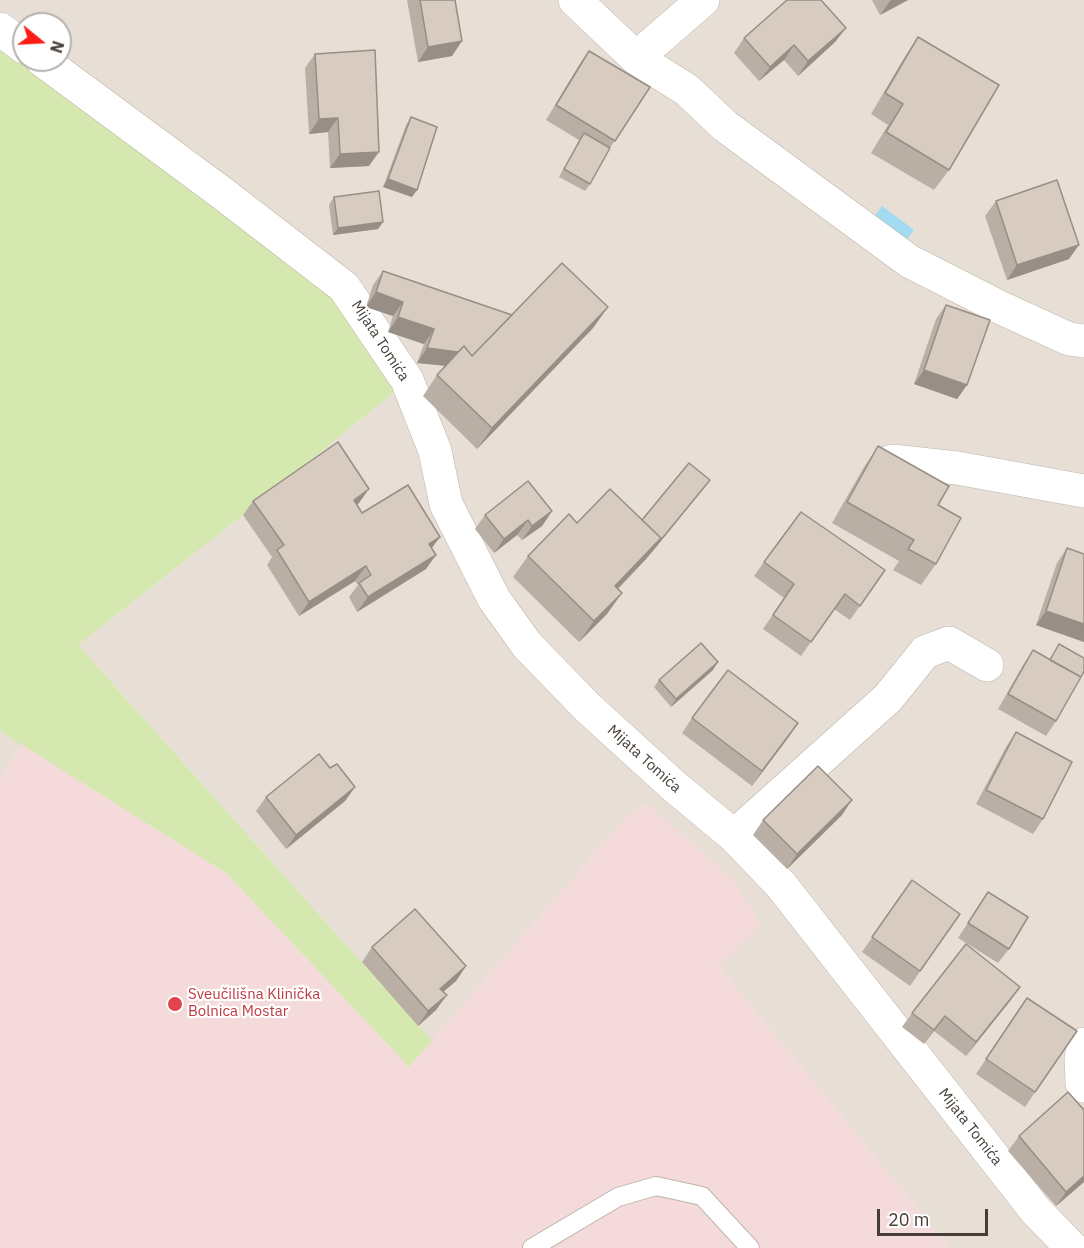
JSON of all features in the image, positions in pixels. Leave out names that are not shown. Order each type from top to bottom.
[{"type":"street","points":[[574,0],[636,58],[687,90],[725,126],[760,153],[909,261],[999,307],[1079,335]]},
{"type":"street","points":[[636,58],[704,0]]},
{"type":"street","name":"Mijata Tomića","points":[[58,72],[344,287],[407,380],[435,451],[446,504],[494,599],[527,645],[587,707],[675,787],[734,836],[781,885],[1036,1211],[1072,1248]]},
{"type":"street","points":[[892,461],[968,470],[1084,491]]},
{"type":"street","points":[[734,836],[888,698],[925,652],[949,643],[987,665]]},
{"type":"street","points":[[1084,1044],[1080,1058],[1084,1086]]},
{"type":"lane","points":[[532,1248],[618,1197],[656,1186],[702,1196],[750,1248]]},
{"type":"shaded area","points":[[0,0],[1084,0],[1084,1248],[950,1248],[719,967],[646,803],[622,822],[432,1041],[78,645],[409,380],[72,71],[72,12],[12,12],[12,44],[0,36]]},
{"type":"shaded area","points":[[0,731],[22,744],[0,780]]},
{"type":"shaded area","name":"Sveučilišna Klinička Bolnica Mostar","points":[[22,744],[226,873],[409,1067],[622,822],[646,803],[733,880],[761,924],[719,967],[950,1248],[0,1248],[0,780]]},
{"type":"green space","points":[[12,38],[12,72],[57,72],[344,287],[409,380],[78,645],[432,1041],[409,1067],[226,873],[0,731],[0,49]]},
{"type":"water","points":[[882,206],[914,230],[900,249],[868,225]]},
{"type":"building","points":[[420,0],[455,0],[462,41],[428,47]]},
{"type":"building","points":[[787,0],[821,0],[846,28],[808,61],[794,45],[770,67],[744,38]]},
{"type":"building","points":[[918,37],[999,85],[949,170],[886,132],[903,104],[885,93]]},
{"type":"building","points":[[375,50],[379,152],[340,154],[338,118],[319,119],[315,54]]},
{"type":"building","points":[[589,51],[650,87],[615,141],[556,105]]},
{"type":"building","points":[[411,117],[437,127],[417,190],[388,179]]},
{"type":"building","points":[[584,133],[610,148],[590,184],[564,169]]},
{"type":"building","points":[[1057,180],[1079,245],[1017,265],[996,201]]},
{"type":"building","points":[[379,191],[383,222],[338,228],[334,197]]},
{"type":"building","points":[[562,263],[608,307],[492,428],[437,375],[464,346],[472,356]]},
{"type":"building","points":[[383,271],[512,315],[472,356],[464,346],[458,352],[427,348],[434,329],[398,317],[403,302],[376,292]]},
{"type":"building","points":[[946,305],[990,320],[967,385],[924,370]]},
{"type":"building","points":[[338,442],[369,489],[354,500],[362,513],[408,485],[440,537],[429,544],[436,555],[368,597],[359,583],[371,575],[366,566],[309,602],[277,550],[284,545],[253,501]]},
{"type":"building","points":[[878,446],[949,486],[938,505],[961,518],[936,564],[908,549],[914,540],[847,502]]},
{"type":"building","points":[[689,463],[710,480],[651,552],[661,538],[642,520]]},
{"type":"building","points":[[528,481],[552,511],[532,526],[528,520],[504,539],[485,515]]},
{"type":"building","points":[[610,489],[661,538],[615,586],[622,593],[594,621],[528,556],[569,514],[577,523]]},
{"type":"building","points":[[801,512],[885,570],[860,606],[845,594],[811,642],[773,615],[794,584],[764,562]]},
{"type":"building","points":[[1067,548],[1084,554],[1084,624],[1046,611]]},
{"type":"building","points":[[701,643],[718,662],[676,699],[659,680]]},
{"type":"building","points":[[1059,644],[1084,658],[1084,671],[1081,677],[1050,660]]},
{"type":"building","points":[[1033,650],[1081,677],[1056,721],[1008,694]]},
{"type":"building","points":[[728,670],[798,723],[762,771],[692,718]]},
{"type":"building","points":[[1016,732],[1072,762],[1043,819],[986,790]]},
{"type":"building","points":[[319,754],[330,768],[337,764],[355,787],[296,835],[266,797]]},
{"type":"building","points":[[818,766],[852,800],[797,854],[763,820]]},
{"type":"building","points":[[912,880],[960,914],[920,971],[872,937]]},
{"type":"building","points":[[988,892],[1028,917],[1009,949],[968,923]]},
{"type":"building","points":[[415,909],[466,966],[440,989],[447,995],[428,1011],[372,947]]},
{"type":"building","points":[[966,944],[1020,987],[976,1042],[945,1016],[934,1030],[912,1013]]},
{"type":"building","points":[[1027,998],[1077,1031],[1035,1092],[986,1059]]},
{"type":"building","points":[[1068,1092],[1084,1110],[1084,1176],[1066,1192],[1019,1136]]},
{"type":"place","name":"Sveučilišna Klinička Bolnica Mostar","points":[[175,1004]]}]
